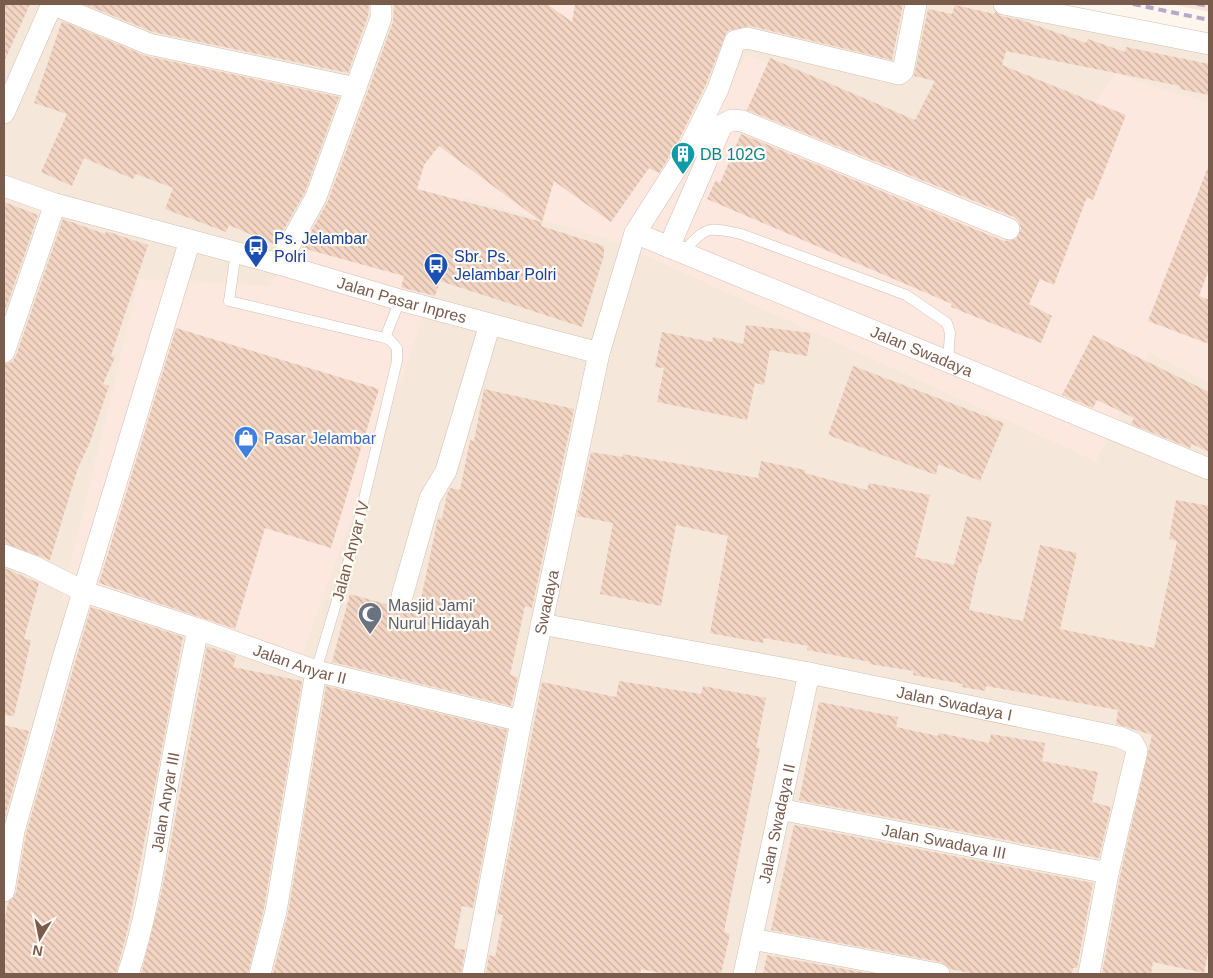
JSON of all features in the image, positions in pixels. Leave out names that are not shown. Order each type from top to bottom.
[{"type":"street","points":[[4,113],[52,4],[149,44],[356,88]]},
{"type":"street","points":[[279,264],[316,197],[381,18],[381,4]]},
{"type":"street","name":"Swadaya","points":[[473,974],[521,721],[599,353],[635,233],[688,150],[718,89],[735,41],[747,38],[899,74],[904,71],[916,4]]},
{"type":"street","points":[[1004,4],[1209,44]]},
{"type":"street","points":[[676,250],[722,125],[732,120],[742,121],[1008,229]]},
{"type":"street","name":"Jalan Pasar Inpres","points":[[4,186],[55,204],[236,252],[400,300],[599,353]]},
{"type":"street","points":[[4,352],[55,204]]},
{"type":"street","name":"Jalan Swadaya","points":[[635,233],[1209,469]]},
{"type":"street","points":[[4,891],[14,831],[74,620],[85,592],[190,240]]},
{"type":"street","points":[[402,596],[430,498],[446,472],[490,324]]},
{"type":"street","name":"Jalan Anyar II","points":[[4,555],[31,565],[85,592],[198,629],[316,671],[521,721]]},
{"type":"street","name":"Jalan Swadaya I","points":[[541,624],[809,673],[1109,735],[1133,743],[1137,751],[1108,874],[1089,974]]},
{"type":"street","name":"Jalan Anyar III","points":[[128,974],[152,883],[165,802],[198,629]]},
{"type":"street","name":"Jalan Anyar IV","points":[[260,974],[276,911],[316,671]]},
{"type":"street","name":"Jalan Swadaya II","points":[[744,974],[809,673]]},
{"type":"street","name":"Jalan Swadaya III","points":[[779,810],[1108,874]]},
{"type":"street","points":[[752,939],[939,974]]},
{"type":"lane","points":[[676,250],[704,230],[713,228],[741,234],[906,295],[946,323],[950,333],[948,362]]},
{"type":"lane","points":[[236,252],[229,301],[385,338],[400,300]]},
{"type":"lane","name":"Jalan Anyar IV","points":[[316,671],[351,553],[397,361],[397,348],[390,340],[385,338]]},
{"type":"shaded area","points":[[4,4],[1024,4],[1209,44],[1209,974],[4,974]]},
{"type":"shaded area","points":[[465,4],[574,4],[593,10],[706,117],[747,55],[1044,176],[1115,74],[1209,103],[1209,383],[1149,352],[1096,461],[616,242],[466,197],[299,664],[62,599],[139,279],[269,286],[448,40]]},
{"type":"shaded area","points":[[1170,4],[1209,4],[1209,12]]},
{"type":"building","points":[[4,4],[30,4],[4,62]]},
{"type":"building","points":[[84,4],[369,4],[368,16],[348,73],[153,32]]},
{"type":"building","points":[[394,4],[547,4],[572,22],[575,4],[903,4],[892,60],[750,26],[727,31],[706,84],[677,144],[659,173],[649,168],[611,222],[554,181],[541,226],[604,246],[604,255],[582,327],[440,281],[435,296],[403,288],[401,287],[404,276],[302,248],[328,201],[393,22]],"holes":[[[439,146],[542,222],[417,189],[424,165]]]},
{"type":"building","points":[[955,5],[994,14],[995,12],[1001,16],[1021,20],[1086,43],[1088,39],[1125,52],[1126,47],[1209,64],[1209,95],[1180,89],[1180,86],[1006,51],[1002,65],[1126,115],[1093,200],[1087,197],[1054,285],[1040,279],[1029,304],[1052,316],[1041,343],[951,307],[952,304],[707,199],[716,180],[720,183],[741,134],[1004,241],[1016,239],[1021,228],[1019,222],[1014,217],[747,110],[770,58],[915,120],[935,81],[914,76],[928,9],[952,14]]},
{"type":"building","points":[[62,21],[146,56],[339,97],[305,192],[275,245],[229,225],[226,232],[165,209],[173,188],[136,174],[133,179],[84,158],[72,186],[41,172],[67,114],[34,103]]},
{"type":"building","points":[[1208,167],[1209,269],[1199,296],[1209,300],[1209,344],[1148,321]]},
{"type":"building","points":[[4,202],[38,215],[4,314]]},
{"type":"building","points":[[63,219],[105,234],[106,231],[148,245],[111,356],[115,357],[103,384],[109,386],[90,442],[78,468],[50,560],[4,543],[4,364],[12,362],[16,356]]},
{"type":"building","points":[[746,325],[811,333],[807,356],[770,350],[764,385],[755,383],[747,420],[657,402],[664,368],[655,367],[662,332],[712,342],[713,337],[743,344]]},
{"type":"building","name":"Pasar Jelambar","points":[[176,328],[379,389],[331,548],[265,528],[235,629],[99,583]]},
{"type":"building","points":[[1093,335],[1209,392],[1209,452],[1192,444],[1190,448],[1131,424],[1134,418],[1097,400],[1093,408],[1062,395]]},
{"type":"building","points":[[853,366],[1004,423],[980,481],[938,464],[936,475],[828,435]]},
{"type":"building","points":[[484,389],[574,409],[532,608],[525,606],[510,675],[518,677],[511,706],[332,662],[350,594],[418,613],[438,518],[442,519],[450,488],[460,490],[470,440],[474,441]]},
{"type":"building","points":[[591,452],[622,457],[623,454],[758,478],[761,461],[805,470],[805,473],[867,490],[869,483],[930,495],[915,557],[954,565],[967,516],[992,522],[981,564],[979,564],[969,610],[1023,621],[1040,545],[1077,553],[1060,629],[1154,648],[1177,541],[1169,539],[1176,500],[1209,506],[1209,948],[1204,973],[1153,962],[1151,974],[1102,974],[1120,876],[1152,735],[1116,724],[1118,710],[986,686],[985,691],[962,687],[963,684],[913,675],[914,671],[869,664],[870,662],[807,650],[808,646],[764,638],[763,643],[710,633],[728,536],[676,525],[661,606],[600,594],[613,523],[577,516]]},
{"type":"building","points":[[4,568],[39,583],[24,639],[31,640],[14,716],[4,715]]},
{"type":"building","points":[[91,607],[183,637],[128,928],[116,974],[4,974],[4,922],[8,903],[16,893],[26,834]]},
{"type":"building","points":[[207,646],[236,656],[233,667],[302,681],[264,908],[248,974],[141,974],[162,890]]},
{"type":"building","points":[[619,681],[701,694],[703,686],[766,698],[756,748],[760,748],[724,932],[730,934],[721,974],[665,974],[641,969],[640,974],[486,974],[489,955],[495,957],[503,915],[497,914],[542,682],[616,697]]},
{"type":"building","points":[[326,686],[507,730],[473,908],[462,906],[454,948],[465,950],[461,974],[273,974],[288,913]]},
{"type":"building","points":[[819,702],[898,717],[896,727],[938,736],[939,733],[989,743],[991,734],[1045,743],[1042,761],[1098,772],[1092,802],[1111,807],[1099,858],[799,800]]},
{"type":"building","points":[[4,725],[29,731],[4,821]]},
{"type":"building","points":[[794,825],[1093,883],[1077,968],[1073,968],[1072,974],[975,974],[950,969],[941,962],[771,930]]},
{"type":"building","points":[[767,955],[872,974],[763,974]]},
{"type":"railway","points":[[1133,4],[1209,20]]},
{"type":"railway","points":[[1197,4],[1209,6]]},
{"type":"place","name":"DB 102G","points":[[683,175]]},
{"type":"place","name":"Ps. Jelambar Polri","points":[[256,268]]},
{"type":"place","name":"Sbr. Ps. Jelambar Polri","points":[[436,286]]},
{"type":"place","name":"Pasar Jelambar","points":[[246,459]]},
{"type":"place","name":"Masjid Jami' Nurul Hidayah","points":[[370,635]]}]
